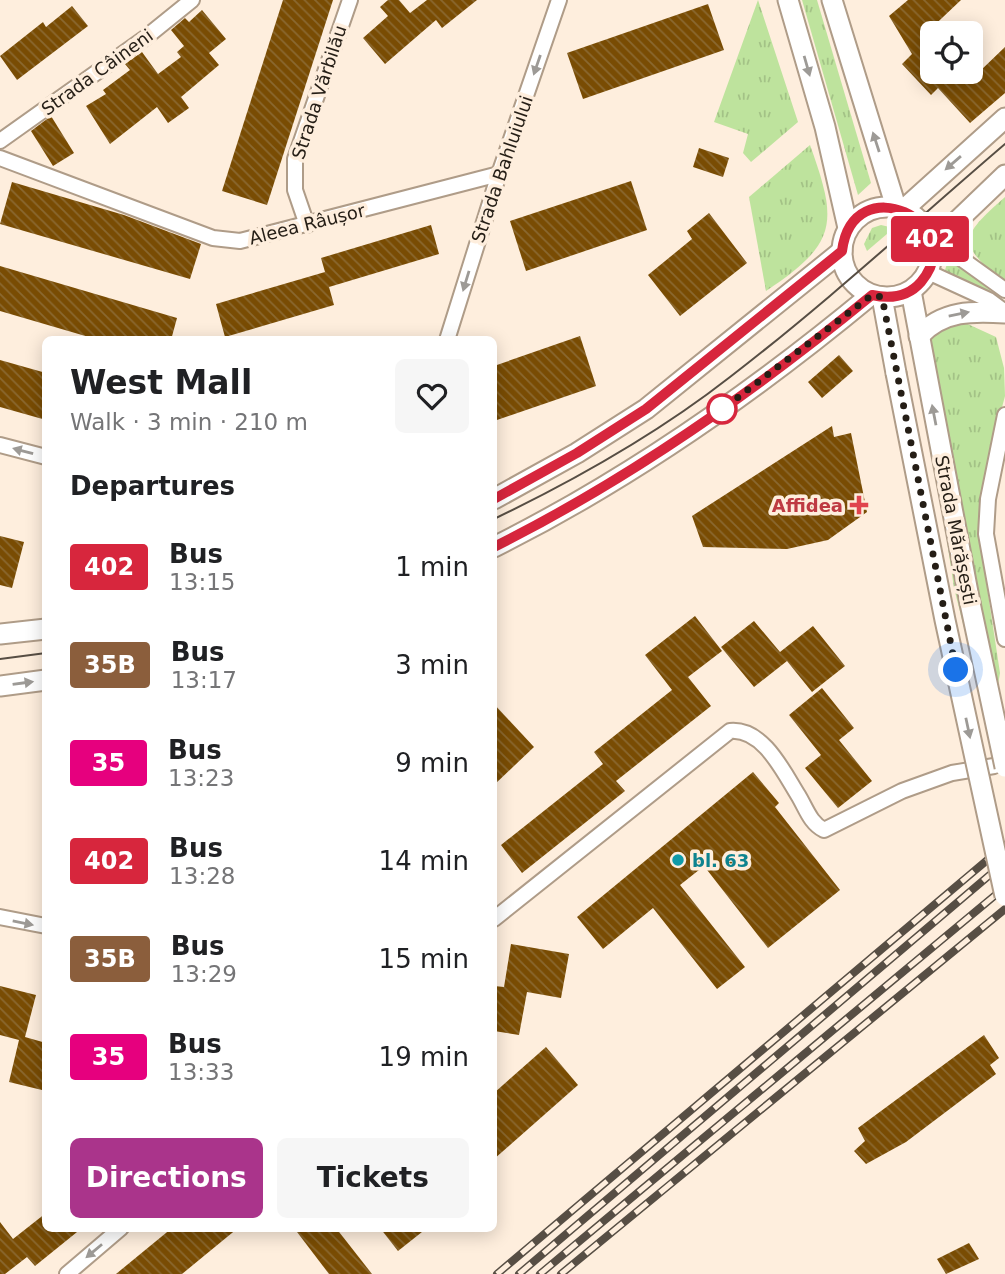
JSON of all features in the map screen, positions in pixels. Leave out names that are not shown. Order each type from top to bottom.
[{"type":"main road","points":[[788,0],[825,127],[848,228],[842,251],[850,278],[877,296]]},
{"type":"main road","points":[[832,0],[900,209]]},
{"type":"main road","points":[[900,209],[1005,118]]},
{"type":"main road","points":[[932,247],[1005,175]]},
{"type":"main road","points":[[497,545],[624,477],[877,296],[911,291],[928,272],[932,247],[923,224],[900,209],[869,210],[848,228]]},
{"type":"main road","points":[[497,497],[577,453],[646,409],[842,251]]},
{"type":"main road","name":"Strada Mărășești","points":[[911,291],[970,603],[1005,767]]},
{"type":"main road","name":"Strada Mărășești","points":[[877,296],[897,373],[945,620],[1005,896]]},
{"type":"main road","points":[[919,336],[939,319],[954,314],[1005,312]]},
{"type":"main road","points":[[0,634],[42,629]]},
{"type":"main road","points":[[0,686],[42,681]]},
{"type":"street","name":"Strada Câineni","points":[[0,141],[145,38],[192,0]]},
{"type":"street","name":"Strada Vărbilău","points":[[307,225],[295,190],[295,159],[349,0]]},
{"type":"street","name":"Strada Bahluiului","points":[[448,336],[499,174],[559,0]]},
{"type":"street","name":"Aleea Râușor","points":[[0,159],[213,238],[240,241],[499,174]]},
{"type":"street","points":[[932,247],[959,257],[1005,290]]},
{"type":"street","points":[[928,272],[989,300],[1005,312]]},
{"type":"street","points":[[1005,415],[988,499],[986,534],[1005,639]]},
{"type":"street","points":[[0,445],[42,456]]},
{"type":"street","points":[[497,914],[730,731],[742,730],[759,739],[798,795],[815,826],[824,830],[902,791],[951,774],[994,766],[1005,759]]},
{"type":"street","points":[[0,918],[42,925]]},
{"type":"street","points":[[66,1274],[116,1232]]},
{"type":"green space","points":[[758,0],[798,122],[751,162],[743,153],[748,134],[714,122]]},
{"type":"green space","points":[[802,0],[817,0],[871,183],[858,195]]},
{"type":"green space","points":[[810,145],[825,194],[826,229],[819,244],[807,259],[766,291],[749,197]]},
{"type":"green space","points":[[1005,197],[1005,283],[978,258],[970,240],[972,231],[979,222]]},
{"type":"green space","points":[[881,225],[894,228],[867,251],[864,244],[872,228]]},
{"type":"green space","points":[[949,258],[1000,298],[944,273]]},
{"type":"green space","points":[[959,320],[996,337],[1004,368],[1005,396],[986,468],[979,534],[1000,673],[997,691],[983,689],[976,675],[954,588],[918,346],[935,325]]},
{"type":"building","points":[[283,0],[333,0],[267,205],[222,191]]},
{"type":"building","points":[[388,0],[399,0],[410,13],[427,0],[477,0],[442,28],[436,20],[385,64],[363,38],[388,16],[380,7]]},
{"type":"building","points":[[908,0],[961,0],[939,21],[920,21],[920,83],[902,64],[912,54],[889,16]]},
{"type":"building","points":[[708,4],[724,50],[583,99],[567,53]]},
{"type":"building","points":[[72,6],[88,26],[17,80],[0,56],[43,22],[46,27]]},
{"type":"building","points":[[202,10],[226,39],[209,53],[219,65],[181,97],[189,108],[168,123],[157,107],[110,144],[86,106],[106,94],[103,90],[130,70],[125,64],[142,52],[158,74],[181,57],[177,52],[184,46],[171,30],[185,18],[189,22]]},
{"type":"building","points":[[1005,47],[1005,93],[970,123],[938,88],[931,95],[921,84],[983,84],[983,68]]},
{"type":"building","points":[[51,116],[74,153],[53,166],[31,131]]},
{"type":"building","points":[[699,148],[729,158],[723,177],[693,167]]},
{"type":"building","points":[[631,181],[647,230],[526,271],[510,221]]},
{"type":"building","points":[[12,182],[124,215],[201,244],[190,279],[0,224]]},
{"type":"building","points":[[709,213],[747,263],[680,316],[648,275],[692,239],[687,231]]},
{"type":"building","points":[[431,225],[439,254],[329,287],[334,305],[225,336],[216,304],[325,272],[321,258]]},
{"type":"building","points":[[0,266],[177,318],[172,336],[85,336],[0,311]]},
{"type":"building","points":[[580,336],[596,386],[497,420],[497,365]]},
{"type":"building","points":[[839,355],[853,371],[822,398],[808,382]]},
{"type":"building","points":[[0,360],[42,372],[42,419],[0,407]]},
{"type":"building","points":[[832,426],[834,437],[851,433],[867,512],[828,540],[787,549],[703,547],[692,516]]},
{"type":"building","points":[[0,536],[24,542],[12,588],[0,585]]},
{"type":"building","points":[[695,616],[722,651],[688,677],[711,706],[616,781],[625,791],[522,873],[501,845],[603,764],[594,752],[672,690],[645,655]]},
{"type":"building","points":[[754,621],[780,652],[813,626],[845,666],[812,692],[787,661],[754,687],[721,647]]},
{"type":"building","points":[[822,688],[854,728],[839,740],[872,781],[838,808],[805,768],[821,755],[789,715]]},
{"type":"building","points":[[497,707],[534,747],[497,782]]},
{"type":"building","points":[[753,772],[779,803],[775,807],[840,890],[768,948],[704,866],[680,885],[745,967],[717,989],[653,908],[603,949],[577,917]]},
{"type":"building","points":[[511,944],[569,954],[561,998],[527,992],[519,1035],[497,1031],[497,986],[504,987]]},
{"type":"building","points":[[0,986],[36,995],[25,1037],[42,1042],[42,1090],[9,1082],[19,1040],[0,1035]]},
{"type":"building","points":[[984,1035],[999,1058],[990,1065],[996,1074],[906,1142],[866,1164],[854,1151],[865,1141],[858,1128]]},
{"type":"building","points":[[546,1047],[578,1085],[497,1156],[497,1090]]},
{"type":"building","points":[[42,1216],[42,1232],[77,1232],[35,1266],[27,1257],[5,1274],[0,1274],[0,1222],[13,1239]]},
{"type":"building","points":[[167,1232],[233,1232],[182,1274],[116,1274]]},
{"type":"building","points":[[297,1232],[339,1232],[372,1274],[329,1274]]},
{"type":"building","points":[[383,1232],[422,1232],[398,1251]]},
{"type":"building","points":[[969,1243],[979,1259],[946,1274],[937,1259]]},
{"type":"tram line","points":[[497,517],[616,454],[703,397],[800,321],[1005,144]]},
{"type":"tram line","points":[[0,659],[42,654]]},
{"type":"railway","points":[[497,1274],[1005,845]]},
{"type":"railway","points":[[519,1274],[1005,862]]},
{"type":"railway","points":[[540,1274],[1005,887]]},
{"type":"railway","points":[[561,1274],[1005,909]]},
{"type":"bus line","name":"402","points":[[497,497],[577,453],[646,409],[842,251],[848,228],[869,210],[896,207],[923,224],[932,246],[931,264],[923,279],[911,291],[891,297],[872,295],[739,397],[624,477],[497,546]]},
{"type":"place","name":"Affidea","points":[[859,505]]},
{"type":"place","name":"bl. 63","points":[[678,860]]},
{"type":"route","points":[[722,409],[720,411],[872,295],[882,297],[956,670]]}]
